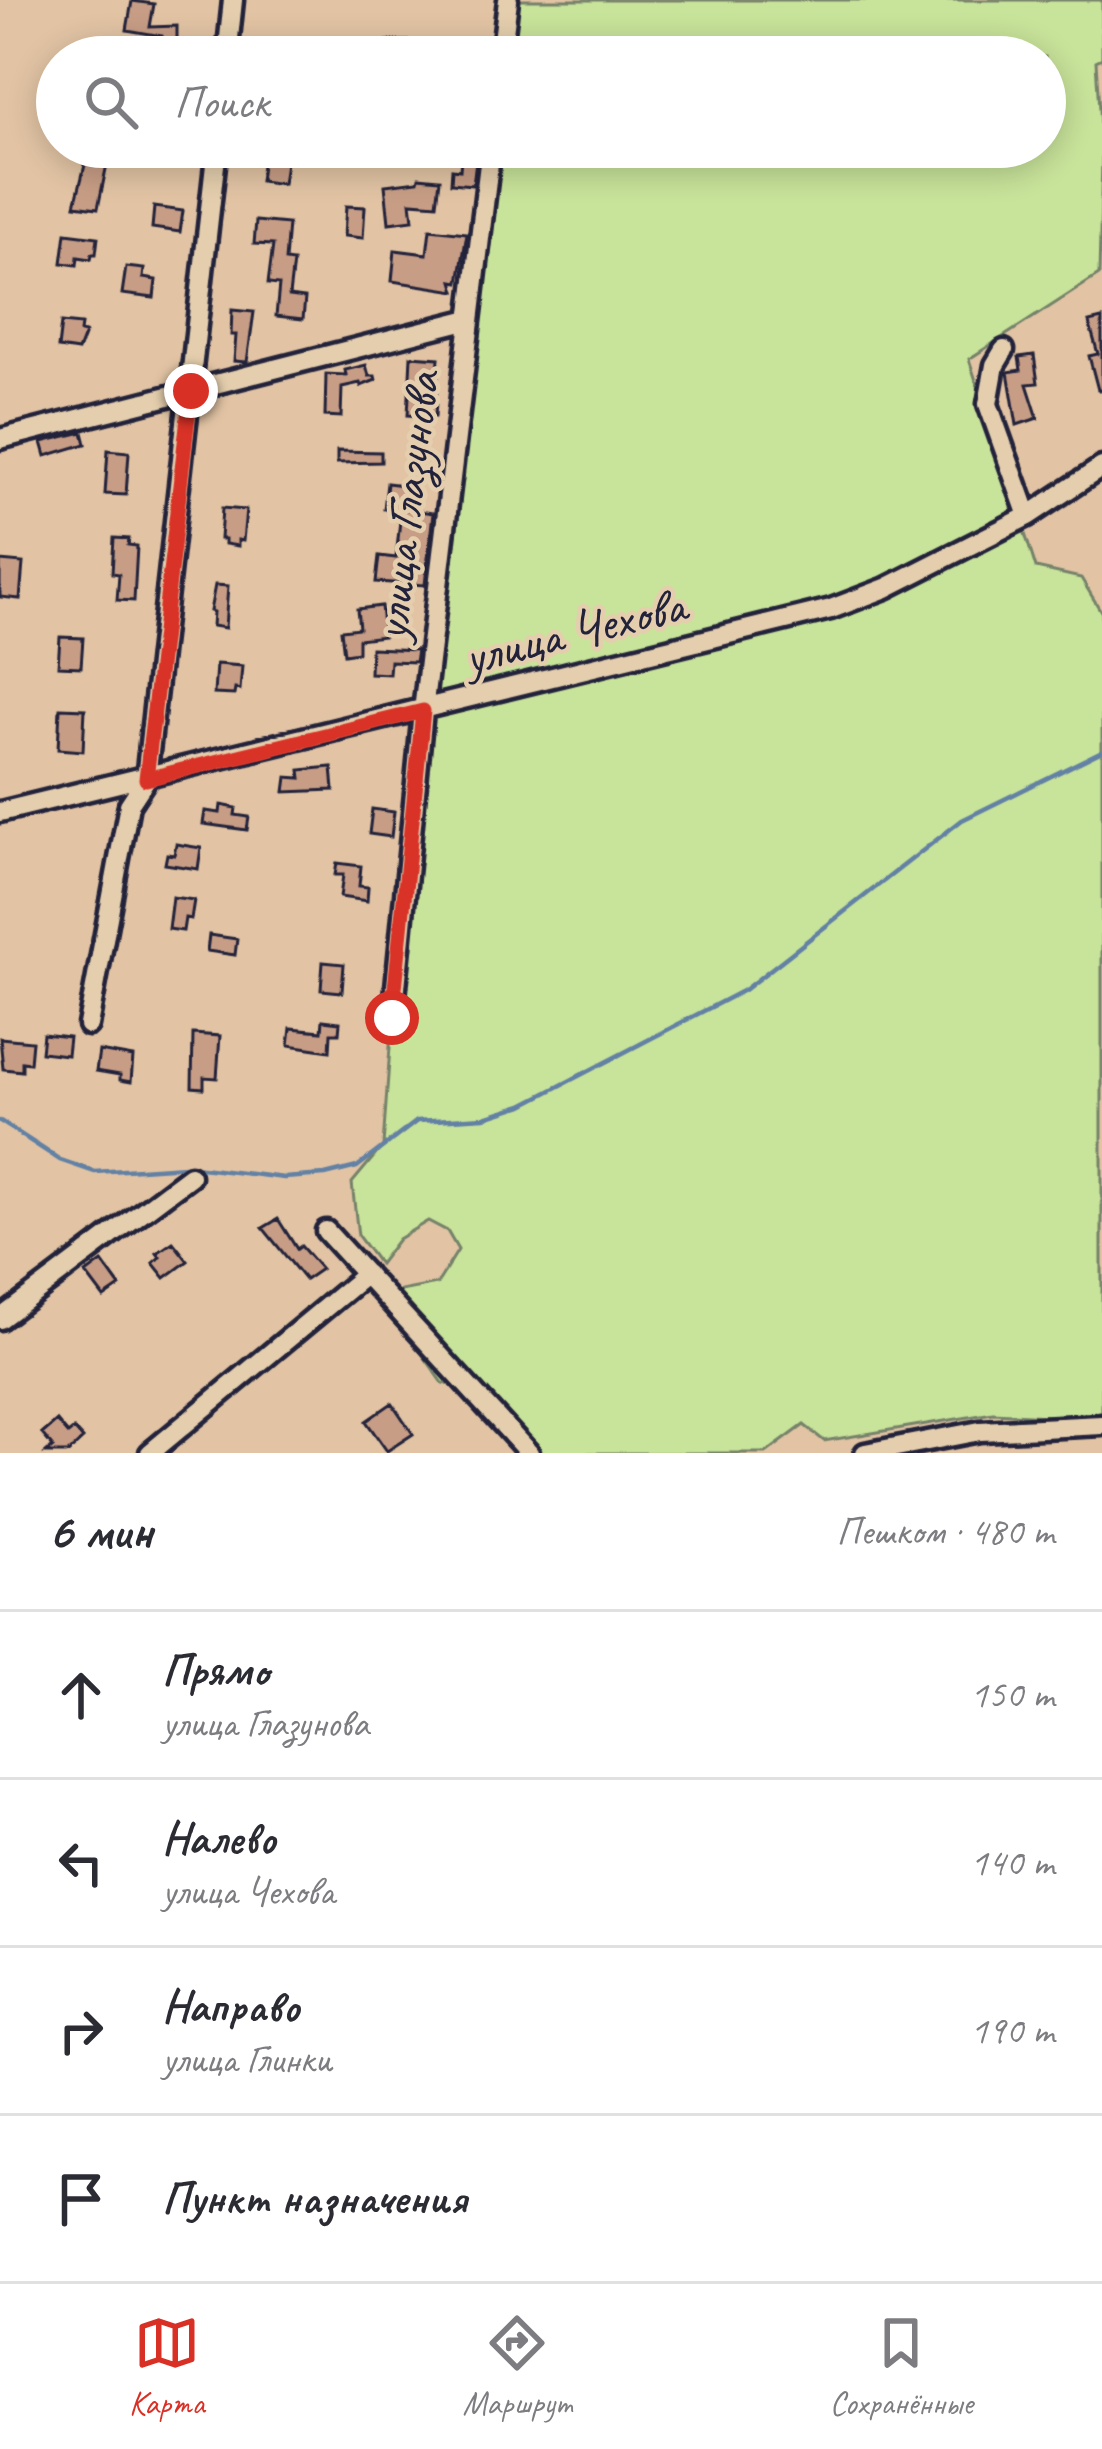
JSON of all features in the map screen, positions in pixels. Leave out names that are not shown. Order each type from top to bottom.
[{"type":"street","points":[[229,36],[233,0]]},
{"type":"street","points":[[504,36],[508,0]]},
{"type":"street","points":[[88,1025],[129,805],[146,779],[215,168]]},
{"type":"street","name":"улица Глазунова","points":[[392,1018],[488,168]]},
{"type":"street","points":[[0,439],[470,320]]},
{"type":"street","points":[[1004,350],[995,365],[988,404],[1028,516]]},
{"type":"street","name":"улица Чехова","points":[[0,812],[831,609],[886,588],[1028,516],[1102,467]]},
{"type":"street","points":[[0,1319],[190,1176]]},
{"type":"street","points":[[326,1231],[529,1453]]},
{"type":"street","points":[[150,1453],[366,1274]]},
{"type":"street","points":[[865,1453],[980,1431],[1102,1425]]},
{"type":"street","points":[[980,1431],[988,1453]]},
{"type":"green space","points":[[516,0],[1102,0],[1102,58],[1096,61],[1102,158],[1099,275],[969,359],[1036,568],[1081,578],[1102,613],[1102,1419],[993,1413],[824,1441],[804,1425],[766,1453],[537,1453],[474,1392],[443,1383],[380,1295],[437,1284],[458,1250],[447,1231],[428,1221],[398,1239],[379,1264],[358,1236],[352,1183],[383,1146],[391,1033],[460,399],[492,168],[1066,168],[1066,36],[510,36]]},
{"type":"building","points":[[132,1],[154,4],[150,27],[177,26],[177,36],[162,36],[127,30]]},
{"type":"building","points":[[84,168],[106,168],[98,208],[75,205]]},
{"type":"building","points":[[262,168],[285,168],[283,184],[260,181]]},
{"type":"building","points":[[475,168],[473,185],[451,183],[452,169]]},
{"type":"building","points":[[419,177],[440,179],[437,204],[411,202],[413,220],[389,223],[385,185],[418,181]]},
{"type":"building","points":[[346,206],[365,207],[363,238],[344,236]]},
{"type":"building","points":[[154,207],[183,211],[180,232],[152,228]]},
{"type":"building","points":[[256,221],[288,224],[285,261],[293,262],[289,296],[305,298],[303,319],[276,316],[279,285],[268,284],[273,245],[254,244]]},
{"type":"building","points":[[430,229],[467,233],[459,282],[453,281],[456,291],[392,281],[395,250],[427,254]]},
{"type":"building","points":[[66,233],[98,237],[96,254],[91,259],[78,257],[77,265],[62,263]]},
{"type":"building","points":[[126,267],[144,269],[143,278],[156,280],[154,298],[122,294]]},
{"type":"building","points":[[232,310],[254,312],[247,362],[234,361]]},
{"type":"building","points":[[1102,319],[1102,390],[1098,390],[1089,356],[1098,354],[1089,322]]},
{"type":"building","points":[[61,323],[81,325],[80,332],[85,333],[78,351],[58,348]]},
{"type":"building","points":[[1034,355],[1038,383],[1027,384],[1038,418],[1017,425],[1008,372],[1021,370],[1019,357]]},
{"type":"building","points":[[411,356],[439,358],[435,417],[408,415]]},
{"type":"building","points":[[366,365],[369,376],[376,380],[342,387],[341,417],[325,416],[326,374],[346,375],[345,370]]},
{"type":"building","points":[[83,432],[86,444],[46,456],[42,442]]},
{"type":"building","points":[[108,450],[129,452],[126,495],[105,494]]},
{"type":"building","points":[[337,451],[381,452],[381,462],[337,463]]},
{"type":"building","points":[[387,483],[408,490],[406,509],[433,513],[425,585],[376,582],[379,556],[396,558],[400,520],[392,519],[393,510],[384,509]]},
{"type":"building","points":[[222,508],[246,510],[243,541],[238,540],[238,546],[220,539]]},
{"type":"building","points":[[114,538],[129,539],[128,545],[137,546],[134,601],[117,600],[119,574],[112,573]]},
{"type":"building","points":[[0,561],[23,563],[20,599],[0,597]]},
{"type":"building","points":[[215,585],[228,586],[225,628],[212,626]]},
{"type":"building","points":[[381,606],[384,636],[358,639],[358,652],[344,654],[341,630],[359,628],[357,609]]},
{"type":"building","points":[[60,637],[83,638],[81,667],[58,666]]},
{"type":"building","points":[[371,648],[417,650],[415,662],[390,661],[389,674],[370,673]]},
{"type":"building","points":[[216,664],[242,666],[240,690],[235,689],[234,695],[214,694]]},
{"type":"building","points":[[60,708],[85,709],[83,751],[58,749]]},
{"type":"building","points":[[332,767],[334,790],[285,792],[287,777],[301,778],[300,770]]},
{"type":"building","points":[[221,805],[236,808],[235,815],[249,817],[247,830],[203,824],[205,811],[220,813]]},
{"type":"building","points":[[372,809],[394,812],[391,837],[369,834]]},
{"type":"building","points":[[176,844],[201,848],[198,869],[165,864]]},
{"type":"building","points":[[337,863],[361,866],[359,886],[368,887],[367,901],[340,897],[343,875],[335,875]]},
{"type":"building","points":[[172,897],[194,900],[183,931],[168,929]]},
{"type":"building","points":[[209,935],[237,939],[235,955],[207,951]]},
{"type":"building","points":[[323,962],[344,964],[342,992],[321,990]]},
{"type":"building","points":[[323,1020],[340,1022],[339,1033],[331,1033],[330,1051],[289,1045],[291,1028],[322,1031]]},
{"type":"building","points":[[43,1034],[69,1037],[67,1055],[41,1052]]},
{"type":"building","points":[[193,1034],[220,1036],[217,1078],[204,1077],[204,1088],[192,1087]]},
{"type":"building","points":[[0,1038],[32,1041],[30,1063],[22,1062],[22,1071],[3,1069]]},
{"type":"building","points":[[99,1051],[133,1057],[131,1082],[96,1071]]},
{"type":"building","points":[[278,1219],[297,1249],[301,1246],[321,1269],[305,1280],[263,1228]]},
{"type":"building","points":[[173,1242],[188,1261],[165,1278],[153,1263],[160,1257],[157,1253]]},
{"type":"building","points":[[102,1262],[120,1287],[104,1298],[86,1274]]},
{"type":"building","points":[[392,1403],[413,1434],[387,1451],[366,1421]]},
{"type":"building","points":[[57,1421],[68,1434],[74,1429],[83,1439],[68,1453],[46,1453],[53,1447],[42,1434]]},
{"type":"waterway","points":[[0,1121],[60,1160],[95,1172],[185,1166],[284,1178],[357,1167],[417,1121],[485,1117],[523,1105],[744,990],[962,820],[1102,751]]},
{"type":"route","points":[[191,391],[146,779],[423,711],[392,1018]]}]
